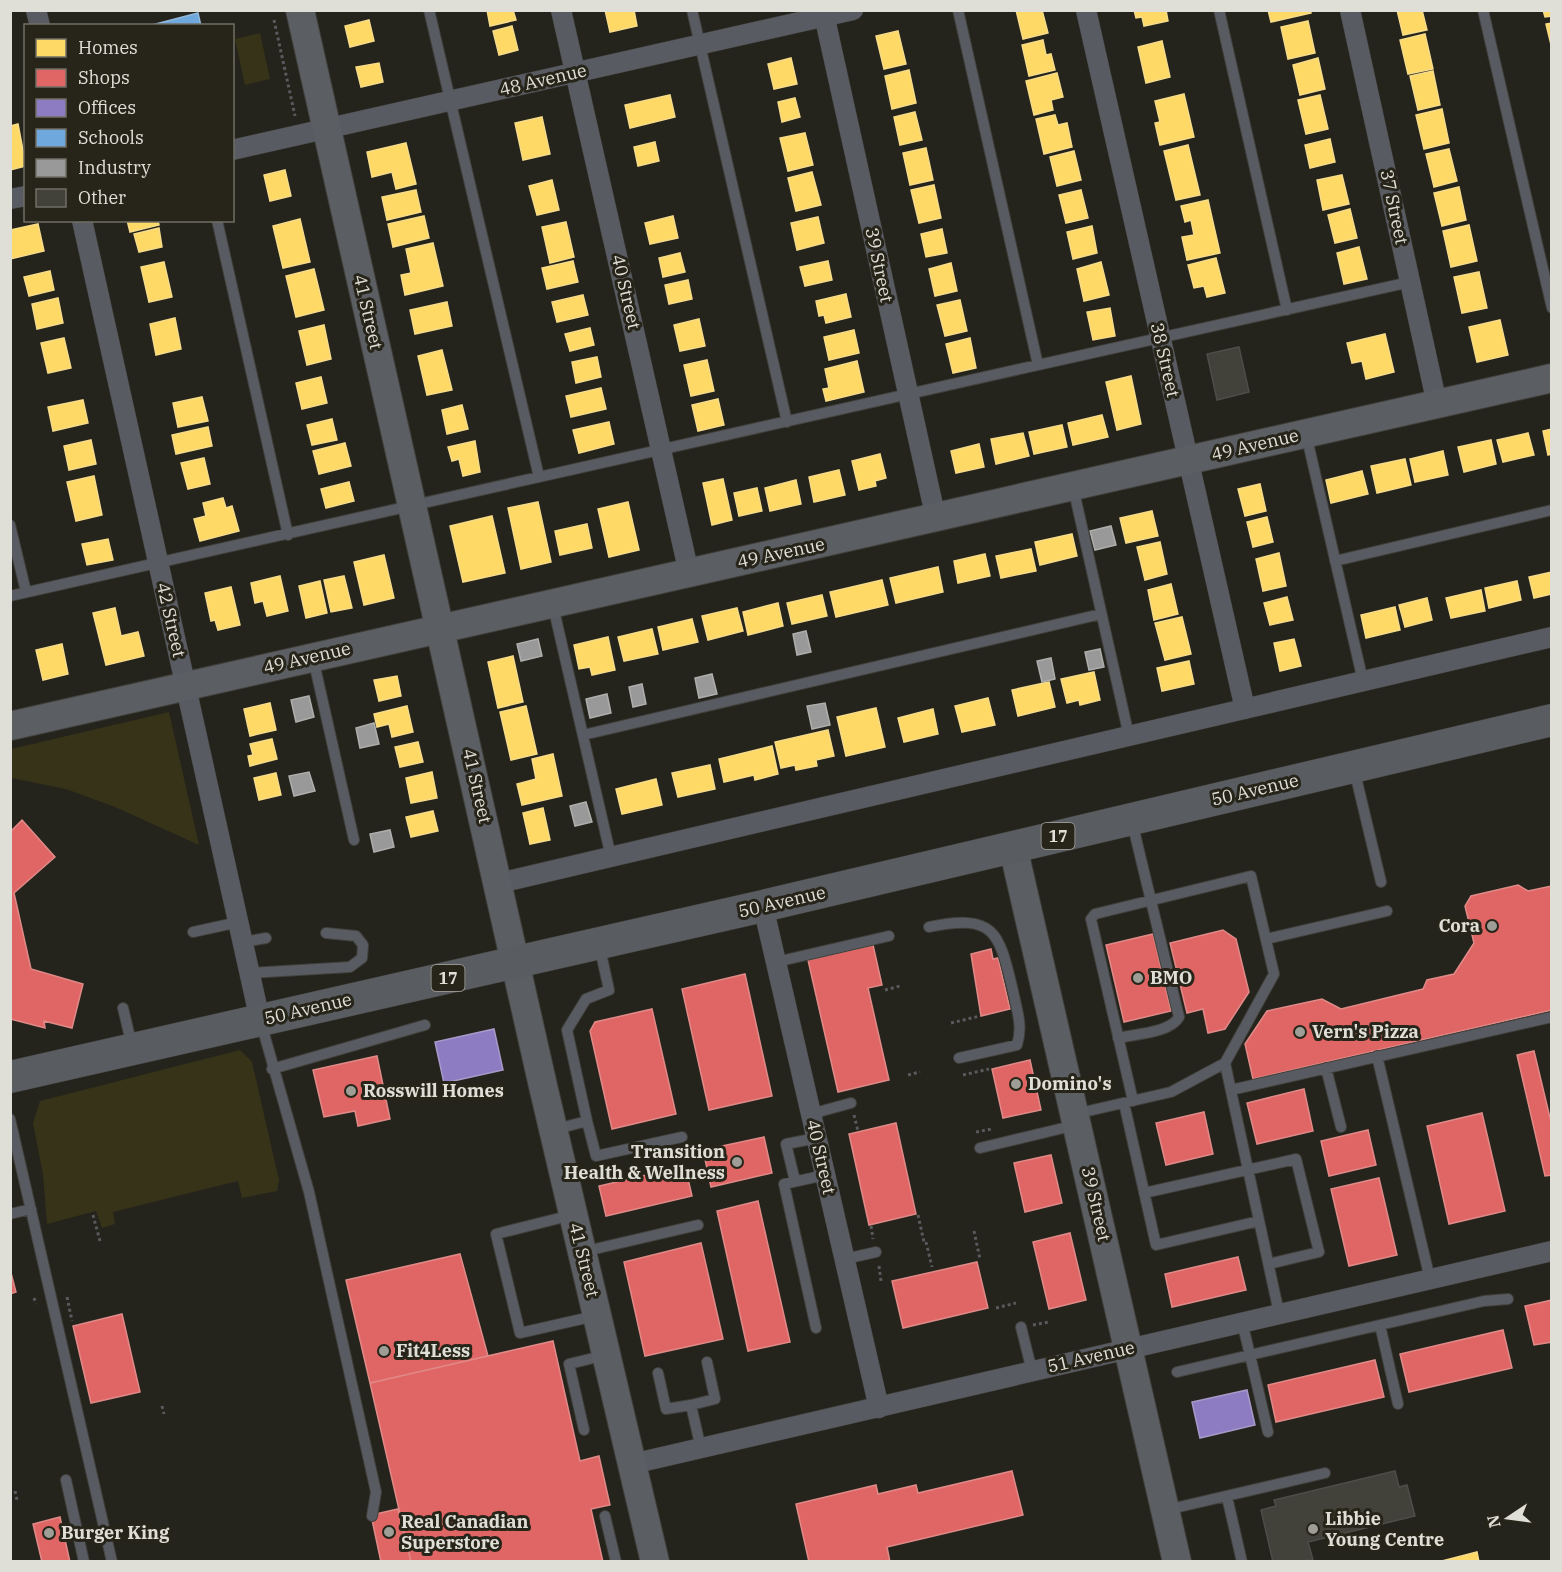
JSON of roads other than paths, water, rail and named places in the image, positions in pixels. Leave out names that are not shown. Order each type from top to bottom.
[{"type":"main road","name":"50 Avenue","points":[[10,1077],[763,906],[1551,720]]},
{"type":"street","name":"40 Street","points":[[561,10],[663,450],[689,573]]},
{"type":"street","name":"48 Avenue","points":[[234,150],[700,45],[824,14],[853,10]]},
{"type":"street","name":"38 Street","points":[[1086,10],[1245,709]]},
{"type":"street","name":"37 Street","points":[[1350,10],[1437,404]]},
{"type":"street","name":"39 Street","points":[[824,14],[936,519]]},
{"type":"street","name":"41 Street","points":[[287,15],[327,129],[517,962],[553,1130],[655,1562]]},
{"type":"street","name":"42 Street","points":[[82,222],[260,1020]]},
{"type":"street","name":"49 Avenue","points":[[10,726],[936,519],[1551,378]]},
{"type":"street","points":[[499,883],[1551,637]]},
{"type":"street","name":"39 Street","points":[[1013,847],[1130,1347],[1177,1562]]},
{"type":"street","name":"40 Street","points":[[763,906],[879,1408]]},
{"type":"street","name":"51 Avenue","points":[[632,1464],[1551,1251]]},
{"type":"lane","points":[[429,10],[539,477]]},
{"type":"lane","points":[[693,10],[787,422]]},
{"type":"lane","points":[[958,10],[1038,365]]},
{"type":"lane","points":[[1220,10],[1287,310]]},
{"type":"lane","points":[[1484,10],[1551,308]]},
{"type":"lane","points":[[217,222],[288,536]]},
{"type":"lane","points":[[10,596],[288,536],[412,504],[1410,282]]},
{"type":"lane","points":[[1306,434],[1363,681]]},
{"type":"lane","points":[[1072,487],[1129,736]]},
{"type":"lane","points":[[1335,561],[1551,510]]},
{"type":"lane","points":[[10,525],[26,592]]},
{"type":"lane","points":[[553,604],[611,857]]},
{"type":"lane","points":[[583,735],[1101,614]]},
{"type":"lane","points":[[313,657],[354,840]]},
{"type":"lane","points":[[1354,766],[1381,882]]},
{"type":"lane","points":[[1118,1038],[1167,1027],[1175,1023],[1179,1017],[1131,819]]},
{"type":"lane","points":[[980,1148],[1129,1102],[1172,1092],[1225,1063],[1274,974],[1251,876],[1095,914],[1091,920],[1118,1038],[1129,1102],[1144,1193],[1156,1245],[1259,1221]]},
{"type":"lane","points":[[1266,939],[1387,911]]},
{"type":"lane","points":[[929,927],[966,921],[982,927],[999,940],[1022,1030],[1017,1045],[959,1058]]},
{"type":"lane","points":[[193,932],[241,932],[266,938]]},
{"type":"lane","points":[[250,973],[350,967],[362,958],[363,945],[356,936],[326,933]]},
{"type":"lane","points":[[776,962],[889,936]]},
{"type":"lane","points":[[598,943],[609,990],[586,999],[567,1030],[596,1156],[682,1137]]},
{"type":"lane","points":[[123,1008],[133,1049]]},
{"type":"lane","points":[[1231,1090],[1551,1017]]},
{"type":"lane","points":[[260,1020],[272,1069],[309,1192],[376,1492],[372,1516]]},
{"type":"lane","points":[[272,1069],[425,1025]]},
{"type":"lane","points":[[1377,1056],[1430,1279]]},
{"type":"lane","points":[[1225,1063],[1279,1313]]},
{"type":"lane","points":[[1326,1068],[1341,1127]]},
{"type":"lane","points":[[811,1114],[851,1103]]},
{"type":"lane","points":[[10,1119],[15,1161],[31,1209],[112,1562]]},
{"type":"lane","points":[[553,1130],[587,1121]]},
{"type":"lane","points":[[795,1181],[786,1144],[817,1138]]},
{"type":"lane","points":[[1144,1193],[1296,1159],[1319,1252],[1269,1264]]},
{"type":"lane","points":[[816,1328],[784,1184],[825,1175]]},
{"type":"lane","points":[[10,1214],[31,1209]]},
{"type":"lane","points":[[573,1215],[496,1234],[520,1333],[597,1315]]},
{"type":"lane","points":[[582,1252],[698,1225]]},
{"type":"lane","points":[[844,1259],[876,1252]]},
{"type":"lane","points":[[1177,1372],[1484,1301],[1508,1299]]},
{"type":"lane","points":[[1242,1322],[1269,1432]]},
{"type":"lane","points":[[1380,1325],[1398,1404]]},
{"type":"lane","points":[[1021,1327],[1032,1371]]},
{"type":"lane","points":[[584,1430],[569,1364],[606,1355]]},
{"type":"lane","points":[[658,1373],[666,1409],[690,1405],[716,1399],[707,1362]]},
{"type":"lane","points":[[690,1405],[701,1449]]},
{"type":"lane","points":[[1166,1510],[1325,1473]]},
{"type":"lane","points":[[66,1480],[84,1562]]},
{"type":"lane","points":[[1227,1497],[1242,1562]]},
{"type":"lane","points":[[605,1516],[616,1562]]},
{"type":"place","name":"Cora","points":[[1492,926]]},
{"type":"place","name":"BMO","points":[[1138,978]]},
{"type":"place","name":"Vern's Pizza","points":[[1300,1032]]},
{"type":"place","name":"Domino's","points":[[1016,1084]]},
{"type":"place","name":"Rosswill Homes","points":[[351,1091]]},
{"type":"place","name":"Transition Health & Wellness","points":[[737,1162]]},
{"type":"place","name":"Fit4Less","points":[[384,1351]]},
{"type":"place","name":"Libbie Young Centre","points":[[1313,1529]]},
{"type":"place","name":"Real Canadian Superstore","points":[[389,1532]]},
{"type":"place","name":"Burger King","points":[[49,1533]]}]
